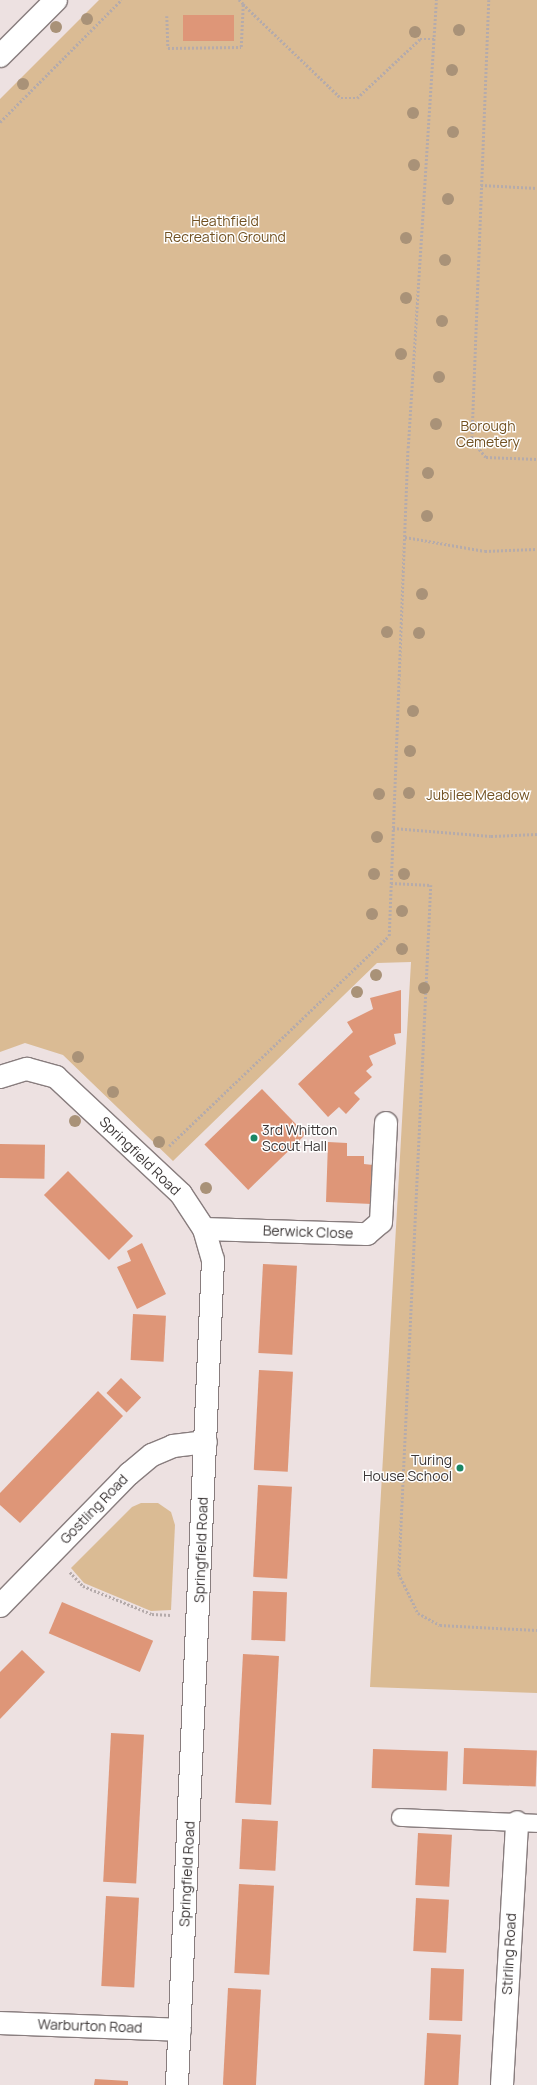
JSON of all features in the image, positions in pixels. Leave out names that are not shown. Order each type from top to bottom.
[{"type":"street","points":[[0,56],[56,0]]},
{"type":"street","name":"Springfield Road","points":[[0,1077],[27,1069],[56,1077],[150,1164],[180,1194],[204,1230],[213,1260],[214,1306],[206,1442],[177,2085]]},
{"type":"street","name":"Berwick Close","points":[[204,1230],[367,1234],[381,1222],[386,1123]]},
{"type":"street","name":"Gostling Road","points":[[0,1606],[128,1474],[152,1454],[173,1446],[206,1442]]},
{"type":"street","name":"Stirling Road","points":[[502,2085],[527,1823]]},
{"type":"street","name":"Warburton Road","points":[[0,2023],[180,2030]]},
{"type":"lane","points":[[400,1817],[527,1823]]},
{"type":"path","points":[[0,122],[121,0]]},
{"type":"path","points":[[239,0],[341,98],[357,98],[420,39],[434,39]]},
{"type":"path","points":[[150,1164],[389,936],[405,537],[436,0]]},
{"type":"path","points":[[489,0],[472,440],[486,457],[537,459]]},
{"type":"path","points":[[167,16],[168,48],[241,48],[242,4]]},
{"type":"path","points":[[481,185],[537,188]]},
{"type":"path","points":[[405,537],[485,551],[537,548]]},
{"type":"path","points":[[393,828],[491,836],[537,834]]},
{"type":"path","points":[[391,883],[432,885],[398,1574],[418,1613],[440,1625],[537,1630]]},
{"type":"path","points":[[52,1553],[83,1586],[152,1614],[199,1616]]},
{"type":"green space","name":"Heathfield Recreation Ground","points":[[99,0],[537,0],[537,1693],[370,1687],[411,962],[377,963],[173,1161],[63,1055],[25,1043],[0,1052],[0,99]]},
{"type":"green space","points":[[141,1503],[158,1503],[171,1512],[175,1525],[171,1610],[151,1611],[84,1583],[71,1568],[132,1507]]},
{"type":"building","points":[[183,15],[234,15],[234,41],[183,41]]},
{"type":"building","points":[[401,990],[401,1033],[394,1034],[396,1044],[369,1056],[373,1065],[366,1071],[372,1077],[354,1093],[360,1099],[346,1114],[339,1107],[328,1117],[298,1084],[353,1032],[347,1022],[373,1009],[370,998]]},
{"type":"building","name":"3rd Whitton Scout Hall","points":[[262,1089],[306,1134],[248,1190],[204,1145]]},
{"type":"building","points":[[328,1142],[347,1143],[347,1156],[364,1156],[364,1164],[373,1165],[372,1204],[326,1202]]},
{"type":"building","points":[[0,1144],[45,1145],[44,1179],[0,1178]]},
{"type":"building","points":[[68,1171],[133,1236],[109,1260],[44,1195]]},
{"type":"building","points":[[142,1243],[166,1294],[137,1309],[117,1267],[131,1261],[127,1251]]},
{"type":"building","points":[[263,1264],[297,1266],[292,1355],[258,1353]]},
{"type":"building","points":[[133,1314],[166,1316],[164,1362],[131,1360]]},
{"type":"building","points":[[259,1370],[293,1372],[288,1472],[254,1470]]},
{"type":"building","points":[[121,1378],[141,1397],[127,1413],[106,1393]]},
{"type":"building","points":[[98,1391],[123,1416],[20,1523],[0,1505],[0,1493]]},
{"type":"building","points":[[258,1485],[292,1487],[287,1579],[253,1577]]},
{"type":"building","points":[[253,1591],[287,1592],[285,1641],[251,1640]]},
{"type":"building","points":[[62,1602],[153,1641],[140,1672],[49,1633]]},
{"type":"building","points":[[22,1650],[45,1672],[0,1719],[0,1672]]},
{"type":"building","points":[[243,1654],[279,1656],[271,1805],[235,1803]]},
{"type":"building","points":[[111,1733],[144,1735],[136,1884],[103,1882]]},
{"type":"building","points":[[464,1748],[537,1751],[536,1787],[463,1784]]},
{"type":"building","points":[[373,1749],[448,1752],[447,1791],[372,1788]]},
{"type":"building","points":[[242,1819],[278,1821],[275,1871],[239,1869]]},
{"type":"building","points":[[418,1833],[452,1835],[449,1887],[415,1885]]},
{"type":"building","points":[[239,1884],[274,1886],[269,1975],[234,1973]]},
{"type":"building","points":[[106,1896],[139,1898],[134,1988],[101,1986]]},
{"type":"building","points":[[416,1898],[449,1900],[446,1953],[413,1951]]},
{"type":"building","points":[[431,1968],[464,1969],[462,2021],[429,2020]]},
{"type":"building","points":[[228,1988],[261,1990],[256,2085],[223,2085]]},
{"type":"building","points":[[427,2033],[461,2035],[458,2085],[424,2085]]},
{"type":"building","points":[[95,2079],[128,2081],[128,2085],[94,2085]]},
{"type":"place","name":"3rd Whitton Scout Hall","points":[[254,1138]]},
{"type":"place","name":"Turing House School","points":[[460,1468]]},
{"type":"park label","name":"Borough Cemetery","points":[[488,434]]},
{"type":"park label","name":"Jubilee Meadow","points":[[478,795]]}]
